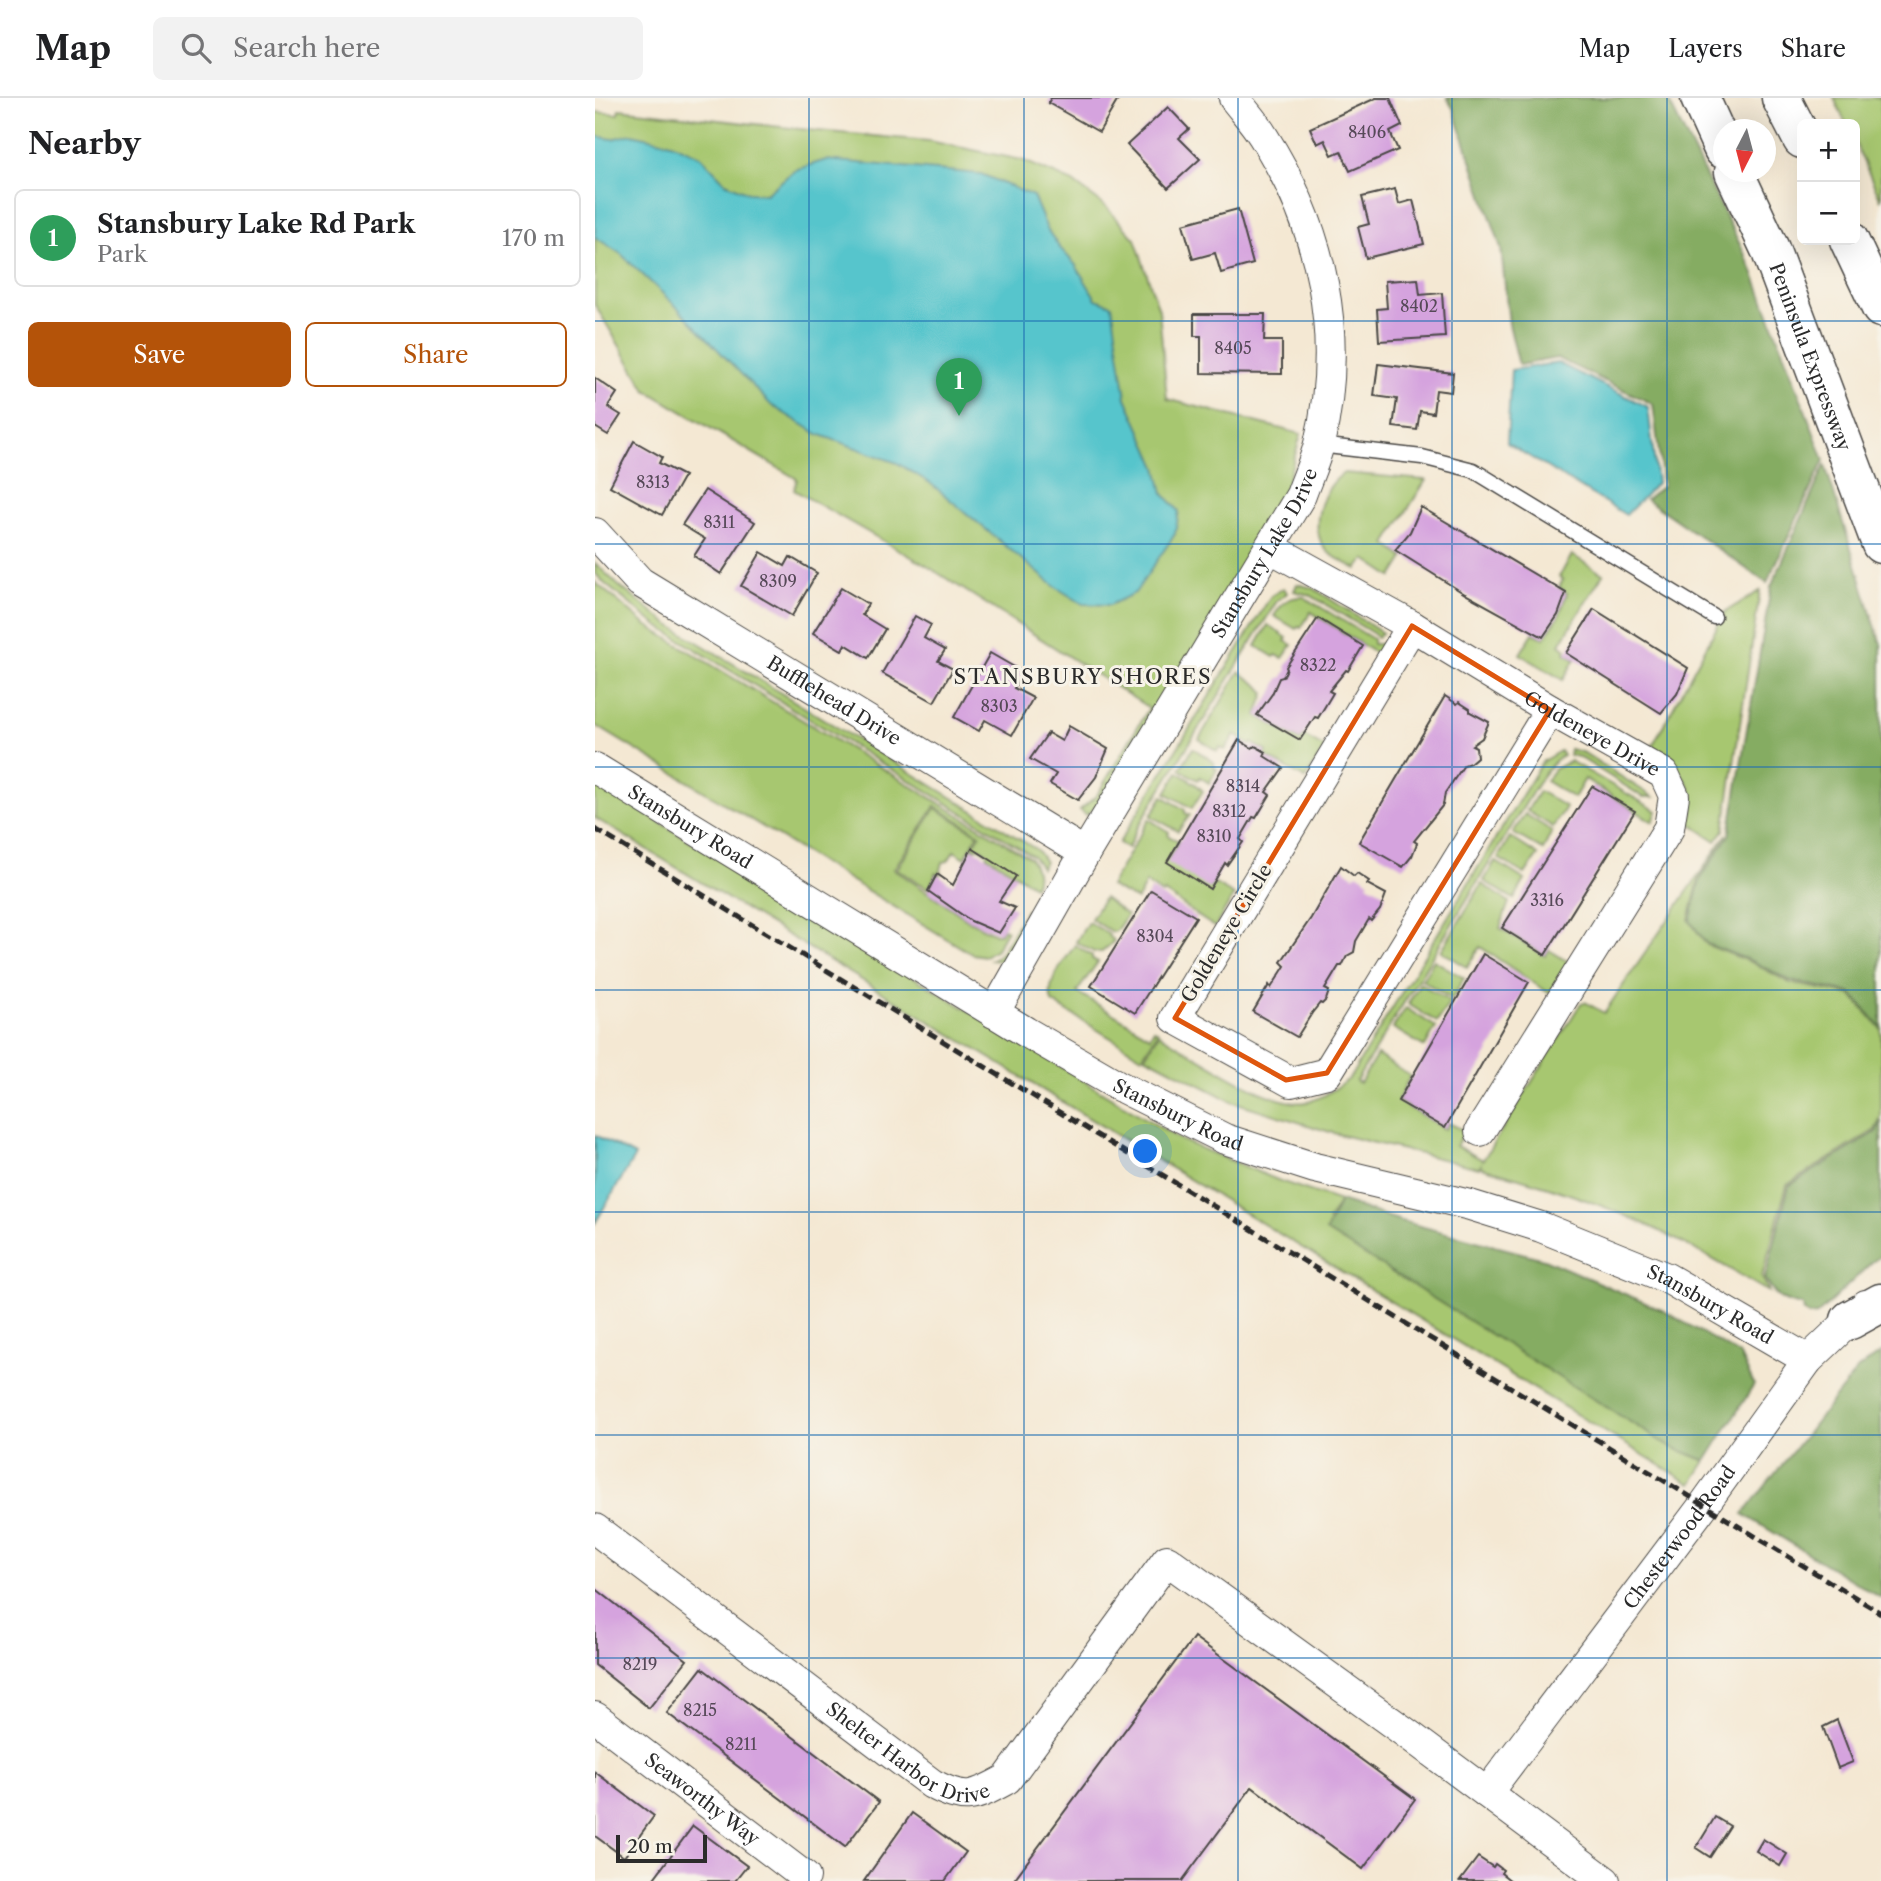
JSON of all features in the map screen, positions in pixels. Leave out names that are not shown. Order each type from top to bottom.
[{"type":"main road","points":[[1700,98],[1713,126]]},
{"type":"main road","points":[[1781,98],[1797,129]]},
{"type":"main road","name":"Peninsula Expressway","points":[[1739,182],[1770,249],[1881,544]]},
{"type":"main road","points":[[1851,245],[1881,308]]},
{"type":"street","name":"Stansbury Lake Drive","points":[[994,1013],[1085,853],[1271,548],[1301,495],[1319,445],[1329,386],[1330,340],[1325,284],[1312,235],[1289,185],[1263,136],[1234,98]]},
{"type":"street","name":"Bufflehead Drive","points":[[595,533],[640,582],[1085,853]]},
{"type":"street","name":"Goldeneye Drive","points":[[1271,548],[1412,626],[1550,710],[1664,774],[1674,796],[1669,828],[1480,1131]]},
{"type":"street","name":"Goldeneye Circle","points":[[1412,626],[1175,1017],[1291,1082],[1327,1073],[1550,710]]},
{"type":"street","name":"Stansbury Road","points":[[595,768],[994,1013],[1119,1086],[1225,1139],[1315,1168],[1470,1205],[1541,1227],[1667,1278],[1808,1360]]},
{"type":"street","name":"Chesterwood Road","points":[[1487,1793],[1703,1506],[1808,1360],[1866,1311],[1881,1292]]},
{"type":"street","name":"Shelter Harbor Drive","points":[[595,1529],[932,1784],[952,1795],[977,1796],[1007,1779],[1167,1560],[1487,1793]]},
{"type":"street","name":"Seaworthy Way","points":[[595,1717],[805,1877],[802,1881]]},
{"type":"street","points":[[1487,1793],[1605,1881]]},
{"type":"lane","points":[[1319,445],[1422,457],[1473,470],[1714,617]]},
{"type":"highlighted area","points":[[1412,626],[1550,710],[1327,1073],[1286,1080],[1175,1018]]},
{"type":"green space","points":[[1447,98],[1667,98],[1752,269],[1824,460],[1767,583],[1646,499],[1663,486],[1653,404],[1557,358],[1519,365],[1509,324],[1501,248],[1454,110]]},
{"type":"green space","points":[[1834,98],[1881,98],[1881,200],[1860,154],[1860,119],[1844,119]]},
{"type":"green space","points":[[619,109],[929,141],[1022,160],[1073,182],[1105,206],[1135,239],[1159,310],[1167,399],[1301,434],[1286,487],[1267,533],[1097,807],[1086,815],[1080,810],[1097,795],[1149,708],[927,566],[794,490],[797,479],[646,390],[595,305],[595,112],[618,114]]},
{"type":"green space","points":[[1825,465],[1881,645],[1881,1028],[1851,993],[1791,981],[1754,962],[1707,944],[1690,921],[1700,880],[1729,835],[1771,587]]},
{"type":"green space","points":[[1344,473],[1426,480],[1386,544],[1404,558],[1392,577],[1365,559],[1357,569],[1331,555],[1321,543],[1318,532],[1319,510],[1329,488]]},
{"type":"green space","points":[[1572,555],[1603,574],[1560,644],[1566,649],[1565,653],[1575,659],[1563,680],[1520,654],[1533,633],[1544,638],[1559,616],[1567,593],[1559,587],[1563,580],[1559,577]]},
{"type":"green space","points":[[595,563],[618,585],[668,624],[1037,850],[1045,862],[1041,868],[1033,856],[656,625],[605,584],[595,573]]},
{"type":"green space","points":[[595,582],[646,625],[1030,858],[1036,872],[1034,886],[987,856],[987,853],[978,847],[973,847],[980,834],[935,806],[894,869],[971,922],[995,934],[999,934],[1003,928],[1007,930],[996,949],[985,956],[972,954],[595,725]]},
{"type":"green space","points":[[1297,584],[1313,588],[1382,633],[1377,638],[1310,595],[1294,591]]},
{"type":"green space","points":[[1284,588],[1287,593],[1277,601],[1136,830],[1128,848],[1119,843],[1271,596]]},
{"type":"green space","points":[[1760,591],[1724,830],[1716,841],[1689,823],[1693,799],[1685,779],[1650,750],[1725,612]]},
{"type":"green space","points":[[1304,597],[1373,639],[1373,644],[1385,644],[1381,657],[1311,612],[1301,628],[1296,629],[1274,616],[1286,601]]},
{"type":"green space","points":[[1268,625],[1287,638],[1285,641],[1292,645],[1283,658],[1276,655],[1274,657],[1256,646]]},
{"type":"green space","points":[[1239,672],[1265,693],[1257,715],[1300,741],[1304,736],[1325,748],[1305,779],[1266,756],[1267,751],[1252,743],[1250,745],[1235,734],[1225,750],[1220,747],[1217,751],[1199,739]]},
{"type":"green space","points":[[1193,748],[1214,762],[1213,766],[1217,769],[1209,783],[1180,769]]},
{"type":"green space","points":[[1570,749],[1584,753],[1653,797],[1643,797],[1579,757],[1569,755]]},
{"type":"green space","points":[[1560,751],[1563,756],[1543,775],[1356,1081],[1360,1083],[1377,1055],[1410,1076],[1398,1101],[1445,1129],[1449,1123],[1465,1131],[1456,1146],[1483,1160],[1581,1003],[1585,1002],[1604,1013],[1727,834],[1699,879],[1689,920],[1707,945],[1753,963],[1790,983],[1851,995],[1881,1029],[1881,1118],[1875,1130],[1787,1185],[1762,1277],[1769,1292],[1671,1237],[1599,1205],[1481,1165],[1479,1168],[1333,1133],[1231,1101],[1145,1056],[1159,1034],[1231,1077],[1273,1097],[1291,1102],[1306,1102],[1318,1098],[1349,1079],[1543,761]]},
{"type":"green space","points":[[1570,761],[1657,811],[1653,822],[1585,779],[1574,798],[1546,781],[1554,769]]},
{"type":"green space","points":[[1178,772],[1203,791],[1192,808],[1166,793]]},
{"type":"green space","points":[[595,783],[1181,1140],[1280,1181],[1340,1201],[1328,1221],[1667,1445],[1706,1461],[1691,1484],[595,818]]},
{"type":"green space","points":[[1539,791],[1566,807],[1553,827],[1527,811]]},
{"type":"green space","points":[[1163,796],[1190,815],[1178,831],[1151,816]]},
{"type":"green space","points":[[935,808],[978,834],[965,858],[954,851],[948,861],[943,862],[940,874],[936,873],[929,889],[897,869]]},
{"type":"green space","points":[[1525,814],[1552,831],[1543,850],[1513,833]]},
{"type":"green space","points":[[1149,819],[1169,832],[1168,836],[1179,841],[1169,858],[1211,887],[1215,884],[1234,895],[1215,927],[1146,883],[1137,900],[1110,886]]},
{"type":"green space","points":[[1510,837],[1538,855],[1525,874],[1498,858]]},
{"type":"green space","points":[[1495,861],[1525,880],[1514,899],[1484,881]]},
{"type":"green space","points":[[1482,884],[1509,902],[1500,928],[1545,956],[1549,950],[1569,962],[1549,993],[1480,947],[1467,967],[1441,951]]},
{"type":"green space","points":[[1104,898],[1127,915],[1116,931],[1112,932],[1091,919]]},
{"type":"green space","points":[[1026,910],[1030,918],[1006,957],[1002,961],[991,960],[1000,954]]},
{"type":"green space","points":[[1088,922],[1109,934],[1114,941],[1102,952],[1094,952],[1076,942]]},
{"type":"green space","points":[[1075,945],[1098,962],[1077,992],[1150,1036],[1154,1029],[1158,1032],[1142,1057],[1052,1002],[1051,987],[1054,979]]},
{"type":"green space","points":[[1434,960],[1464,978],[1452,999],[1422,980]]},
{"type":"green space","points":[[1420,983],[1450,1002],[1437,1022],[1408,1004]]},
{"type":"green space","points":[[1406,1008],[1436,1027],[1425,1047],[1393,1028]]},
{"type":"green space","points":[[1881,1121],[1881,1256],[1817,1315],[1810,1316],[1804,1312],[1803,1305],[1779,1298],[1765,1278],[1789,1186],[1876,1132]]},
{"type":"green space","points":[[1340,1201],[1401,1221],[1544,1259],[1664,1311],[1740,1355],[1754,1385],[1706,1461],[1667,1445],[1326,1231]]},
{"type":"green space","points":[[1881,1353],[1881,1598],[1743,1514],[1858,1369]]},
{"type":"water","points":[[632,134],[671,143],[700,156],[726,183],[749,193],[766,194],[795,170],[826,160],[981,174],[1033,196],[1047,229],[1075,264],[1096,299],[1112,305],[1126,398],[1157,467],[1163,493],[1179,511],[1175,534],[1135,593],[1110,605],[1083,604],[1054,586],[930,483],[897,463],[818,434],[771,405],[678,308],[621,254],[595,237],[595,136],[612,139]]},
{"type":"water","points":[[1558,363],[1648,407],[1657,483],[1626,515],[1507,443],[1511,370]]},
{"type":"water","points":[[595,1135],[635,1156],[595,1223]]},
{"type":"building","points":[[1051,98],[1119,98],[1099,132],[1048,103]]},
{"type":"building","points":[[1376,98],[1390,98],[1402,126],[1390,132],[1398,150],[1350,171],[1341,151],[1332,155],[1325,140],[1317,144],[1310,128]]},
{"type":"building","points":[[1168,107],[1189,129],[1179,138],[1200,159],[1168,188],[1127,145]]},
{"type":"building","points":[[1395,189],[1399,204],[1413,200],[1424,244],[1366,258],[1358,227],[1369,224],[1362,197]]},
{"type":"building","points":[[1238,209],[1253,264],[1221,273],[1215,253],[1193,259],[1183,224]]},
{"type":"building","points":[[1418,279],[1420,295],[1442,293],[1445,337],[1379,341],[1377,309],[1387,308],[1385,281]]},
{"type":"building","points":[[1194,314],[1265,314],[1264,341],[1282,341],[1282,374],[1201,373],[1201,336],[1194,336]]},
{"type":"building","points":[[1378,364],[1453,373],[1451,392],[1436,390],[1433,413],[1420,411],[1417,430],[1393,427],[1397,399],[1374,396]]},
{"type":"building","points":[[595,378],[617,393],[608,407],[621,415],[608,435],[595,427]]},
{"type":"building","points":[[634,441],[662,457],[659,463],[684,476],[662,515],[610,486]]},
{"type":"building","points":[[705,490],[755,522],[721,574],[694,556],[705,539],[682,525]]},
{"type":"building","points":[[1421,507],[1566,593],[1558,615],[1543,637],[1465,594],[1395,550],[1410,532]]},
{"type":"building","points":[[761,552],[785,566],[790,557],[817,573],[792,616],[741,586]]},
{"type":"building","points":[[841,588],[868,604],[862,615],[885,629],[868,658],[845,644],[842,650],[813,633]]},
{"type":"building","points":[[1594,609],[1688,668],[1677,694],[1661,713],[1566,653]]},
{"type":"building","points":[[915,616],[931,625],[924,638],[945,650],[938,661],[953,669],[934,702],[882,673]]},
{"type":"building","points":[[1318,618],[1363,646],[1348,671],[1346,670],[1329,691],[1333,693],[1300,740],[1257,715]]},
{"type":"building","points":[[990,653],[1023,672],[1014,688],[1033,698],[1012,735],[985,720],[979,731],[954,717]]},
{"type":"building","points":[[1445,696],[1489,722],[1482,738],[1472,745],[1476,747],[1477,757],[1464,765],[1445,793],[1443,805],[1414,841],[1417,843],[1412,856],[1403,867],[1359,842]]},
{"type":"building","points":[[1069,726],[1108,749],[1096,777],[1078,800],[1050,784],[1056,774],[1030,759],[1048,733],[1062,741]]},
{"type":"building","points":[[1239,740],[1266,752],[1264,756],[1283,768],[1266,792],[1270,795],[1240,839],[1243,842],[1227,865],[1225,863],[1210,889],[1167,862]]},
{"type":"building","points":[[1592,786],[1635,811],[1545,955],[1502,928]]},
{"type":"building","points":[[972,848],[1016,876],[999,901],[1015,908],[999,933],[971,921],[928,891],[937,874],[953,885]]},
{"type":"building","points":[[1341,866],[1354,876],[1357,873],[1369,881],[1367,884],[1386,894],[1380,910],[1371,921],[1369,919],[1356,941],[1354,952],[1339,966],[1325,989],[1329,991],[1326,1000],[1312,1013],[1297,1037],[1253,1012],[1269,985],[1271,988],[1285,966],[1281,962],[1311,918]]},
{"type":"building","points":[[1151,890],[1196,917],[1135,1013],[1091,986]]},
{"type":"building","points":[[1483,954],[1529,982],[1445,1128],[1398,1101]]},
{"type":"building","points":[[595,1588],[687,1660],[649,1708],[595,1665]]},
{"type":"building","points":[[1194,1637],[1415,1799],[1363,1869],[1252,1787],[1182,1881],[1013,1881]]},
{"type":"building","points":[[702,1668],[879,1802],[845,1847],[667,1713]]},
{"type":"building","points":[[1837,1720],[1853,1762],[1838,1768],[1823,1727]]},
{"type":"building","points":[[595,1772],[654,1816],[624,1857],[595,1836]]},
{"type":"building","points":[[912,1813],[966,1852],[945,1881],[864,1881]]},
{"type":"building","points":[[1715,1817],[1730,1826],[1710,1857],[1696,1848]]},
{"type":"building","points":[[693,1826],[747,1866],[735,1881],[652,1881]]},
{"type":"building","points":[[1763,1839],[1787,1854],[1780,1866],[1756,1851]]},
{"type":"building","points":[[1478,1857],[1493,1867],[1495,1864],[1511,1881],[1460,1881]]},
{"type":"railway","points":[[595,829],[1881,1613]]},
{"type":"place","name":"Stansbury Lake Rd Park","points":[[959,416]]},
{"type":"district","name":"STANSBURY SHORES","points":[[1083,677]]}]
